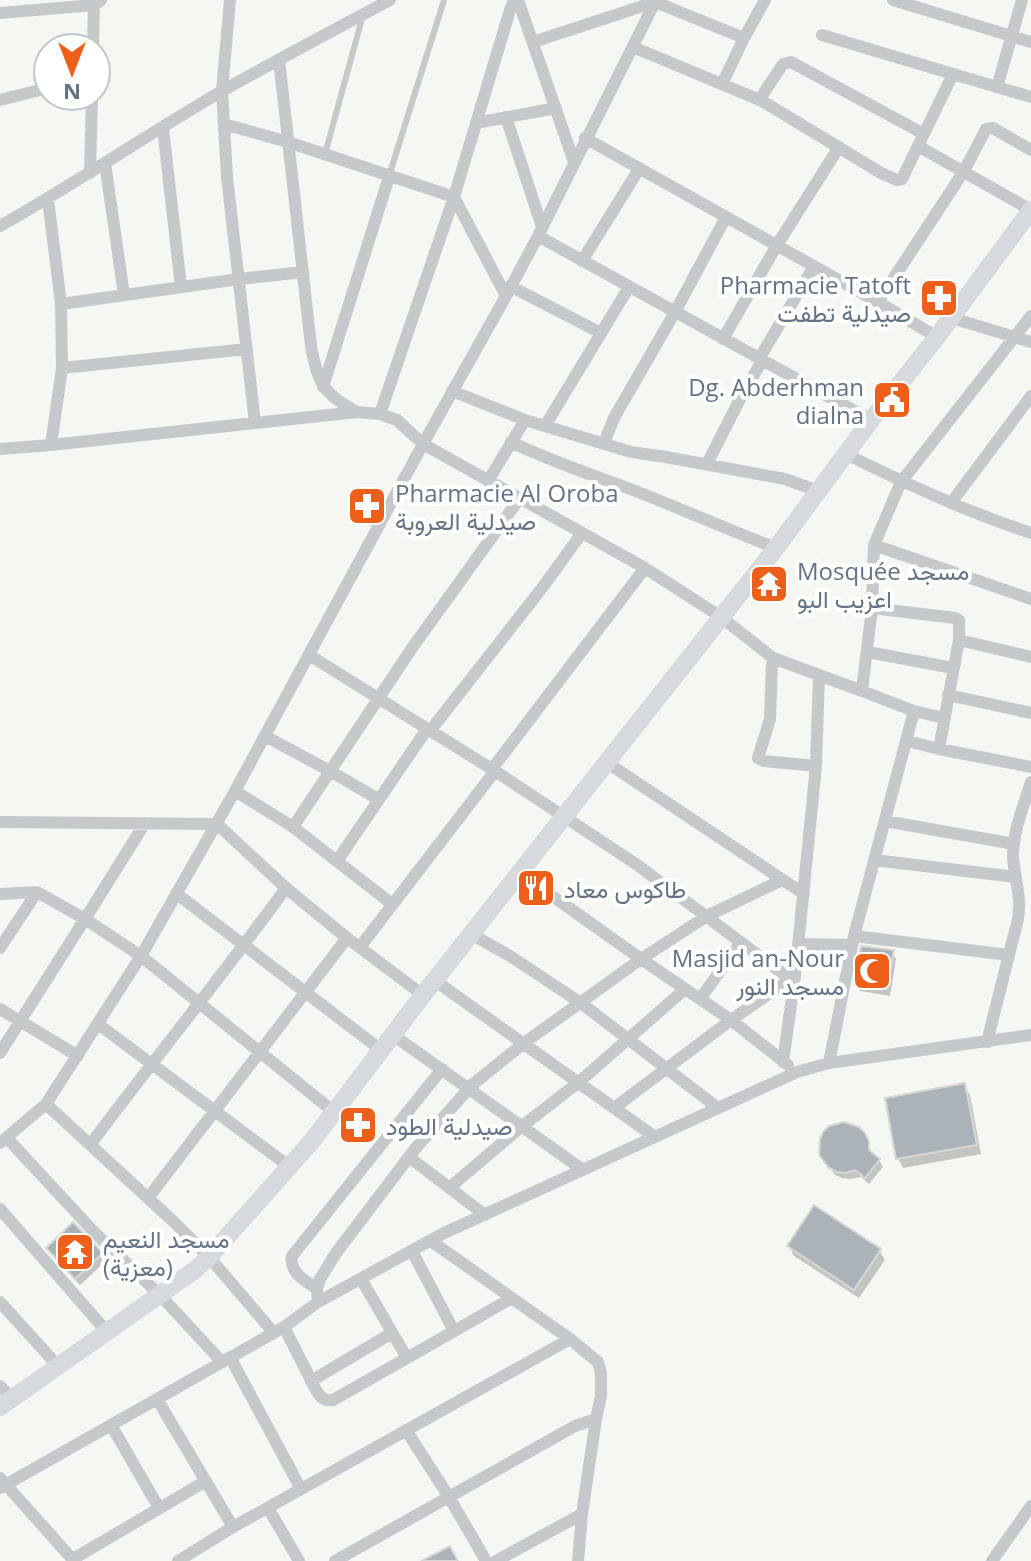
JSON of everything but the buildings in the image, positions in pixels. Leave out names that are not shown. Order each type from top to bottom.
[{"type":"main road","points":[[4,1397],[58,1366],[195,1270],[290,1167],[776,548],[1031,210]]},
{"type":"street","points":[[230,0],[222,91],[227,177],[255,423]]},
{"type":"street","points":[[0,226],[222,91],[390,0]]},
{"type":"street","points":[[516,0],[574,162]]},
{"type":"street","points":[[380,414],[454,197],[510,10],[516,0]]},
{"type":"street","points":[[722,84],[765,0]]},
{"type":"street","points":[[893,0],[1031,42]]},
{"type":"street","points":[[997,87],[1022,0]]},
{"type":"street","points":[[533,42],[655,1],[744,38]]},
{"type":"street","points":[[301,1489],[226,1359],[3,1141],[46,1104],[177,894],[540,232],[655,1]]},
{"type":"street","points":[[0,13],[93,3],[93,32]]},
{"type":"street","points":[[822,35],[1031,97]]},
{"type":"street","points":[[633,47],[759,100],[897,180],[902,179],[953,74]]},
{"type":"street","points":[[279,59],[316,371],[323,387],[337,402],[357,412]]},
{"type":"street","points":[[759,100],[783,64],[791,62],[1031,210]]},
{"type":"street","points":[[0,100],[32,92]]},
{"type":"street","points":[[476,123],[556,108]]},
{"type":"street","points":[[90,173],[92,112]]},
{"type":"street","points":[[506,117],[540,232],[582,261],[871,420]]},
{"type":"street","points":[[224,124],[454,197],[508,291],[601,333]]},
{"type":"street","points":[[878,302],[964,171],[986,129],[989,127],[1031,150]]},
{"type":"street","points":[[163,128],[181,287]]},
{"type":"street","points":[[585,138],[937,337]]},
{"type":"street","points":[[723,339],[839,147]]},
{"type":"street","points":[[105,163],[124,295]]},
{"type":"street","points":[[582,261],[639,169]]},
{"type":"street","points":[[323,387],[389,177]]},
{"type":"street","points":[[48,199],[61,304],[62,368],[51,445]]},
{"type":"street","points":[[604,443],[614,418],[726,217]]},
{"type":"street","points":[[707,464],[760,360],[814,266]]},
{"type":"street","points":[[61,304],[303,272]]},
{"type":"street","points":[[545,426],[629,287]]},
{"type":"street","points":[[862,691],[872,608],[874,545],[901,482],[1031,316]]},
{"type":"street","points":[[952,318],[1031,342]]},
{"type":"street","points":[[62,368],[247,349]]},
{"type":"street","points":[[452,391],[525,420],[631,452],[785,479],[818,491]]},
{"type":"street","points":[[951,503],[1030,400]]},
{"type":"street","points":[[0,449],[357,412],[380,414],[397,420],[423,444],[645,568],[721,617],[773,658],[914,711],[944,718]]},
{"type":"street","points":[[488,481],[525,420]]},
{"type":"street","points":[[511,442],[776,548]]},
{"type":"street","points":[[846,454],[901,482],[1031,533]]},
{"type":"street","points":[[293,827],[440,608],[520,498]]},
{"type":"street","points":[[337,861],[428,730],[582,533]]},
{"type":"street","points":[[874,545],[1031,599]]},
{"type":"street","points":[[360,947],[645,568]]},
{"type":"street","points":[[872,608],[959,620],[959,640],[939,749]]},
{"type":"street","points":[[959,640],[1031,657]]},
{"type":"street","points":[[868,652],[953,668]]},
{"type":"street","points":[[309,655],[564,816],[792,977]]},
{"type":"street","points":[[772,664],[770,719],[758,758],[816,766]]},
{"type":"street","points":[[783,1062],[792,977],[799,944],[816,766],[819,675]]},
{"type":"street","points":[[948,695],[1031,713]]},
{"type":"street","points":[[829,1063],[853,941],[914,711]]},
{"type":"street","points":[[265,736],[378,799]]},
{"type":"street","points":[[907,741],[1031,767]]},
{"type":"street","points":[[606,762],[804,894]]},
{"type":"street","points":[[987,1042],[1020,905],[1014,844],[1031,782]]},
{"type":"street","points":[[235,791],[293,827],[392,904]]},
{"type":"street","points":[[885,821],[1014,844]]},
{"type":"street","points":[[0,822],[217,824],[286,888],[347,938],[524,1043],[655,1137]]},
{"type":"street","points":[[0,1053],[145,823]]},
{"type":"street","points":[[874,860],[1016,877]]},
{"type":"street","points":[[517,876],[558,900],[731,1020],[797,1072]]},
{"type":"street","points":[[318,1296],[320,1279],[336,1253],[409,1157],[469,1088],[524,1043],[641,959],[707,916],[782,880]]},
{"type":"street","points":[[90,1145],[245,946],[286,888]]},
{"type":"street","points":[[0,948],[37,892]]},
{"type":"street","points":[[0,894],[37,892],[85,919],[141,956],[334,1112]]},
{"type":"street","points":[[177,894],[306,993],[387,1042],[442,1069],[583,1170]]},
{"type":"street","points":[[471,934],[581,1003],[718,1108]]},
{"type":"street","points":[[148,1198],[347,938]]},
{"type":"street","points":[[799,944],[853,941],[1009,955]]},
{"type":"street","points":[[700,999],[741,942]]},
{"type":"street","points":[[614,1108],[792,977]]},
{"type":"street","points":[[449,1188],[579,1082],[685,989]]},
{"type":"street","points":[[0,1009],[78,1056]]},
{"type":"street","points":[[98,1024],[290,1167]]},
{"type":"street","points":[[206,1481],[73,1560],[2,1484],[279,1330],[318,1296],[361,1279],[485,1215],[797,1072],[829,1063],[1031,1035]]},
{"type":"street","points":[[318,1296],[293,1269],[292,1256],[442,1069]]},
{"type":"street","points":[[46,1104],[209,1257],[279,1330],[321,1398],[333,1400],[512,1298]]},
{"type":"street","points":[[409,1157],[485,1215]]},
{"type":"street","points":[[0,1209],[107,1332]]},
{"type":"street","points":[[431,1241],[598,1362],[601,1396],[582,1514],[578,1561]]},
{"type":"street","points":[[412,1251],[454,1331]]},
{"type":"street","points":[[361,1279],[407,1358]]},
{"type":"street","points":[[0,1302],[58,1366]]},
{"type":"street","points":[[311,1381],[392,1333]]},
{"type":"street","points":[[178,1561],[233,1527],[570,1339]]},
{"type":"street","points":[[157,1399],[233,1527]]},
{"type":"street","points":[[335,1561],[575,1426],[596,1419]]},
{"type":"street","points":[[111,1425],[159,1508]]},
{"type":"street","points":[[406,1430],[486,1561]]},
{"type":"street","points":[[992,1561],[1031,1506]]},
{"type":"street","points":[[268,1508],[299,1561]]},
{"type":"street","points":[[496,1561],[582,1514]]},
{"type":"lane","points":[[389,177],[444,0]]},
{"type":"lane","points":[[325,154],[364,14]]},
{"type":"place","name":"Pharmacie Tatoft صيدلية تطفت","points":[[939,298]]},
{"type":"place","name":"Dg. Abderhman dialna","points":[[892,400]]},
{"type":"place","name":"Pharmacie Al Oroba صيدلية العروبة","points":[[367,506]]},
{"type":"place","name":"Mosquée مسجد اعزيب البو","points":[[769,584]]},
{"type":"place","name":"طاكوس معاد","points":[[536,888]]},
{"type":"place","name":"Masjid an-Nour مسجد النور","points":[[872,971]]},
{"type":"place","name":"صيدلية الطود","points":[[358,1125]]},
{"type":"place","name":"مسجد النعيم (معزية)","points":[[75,1252]]}]
